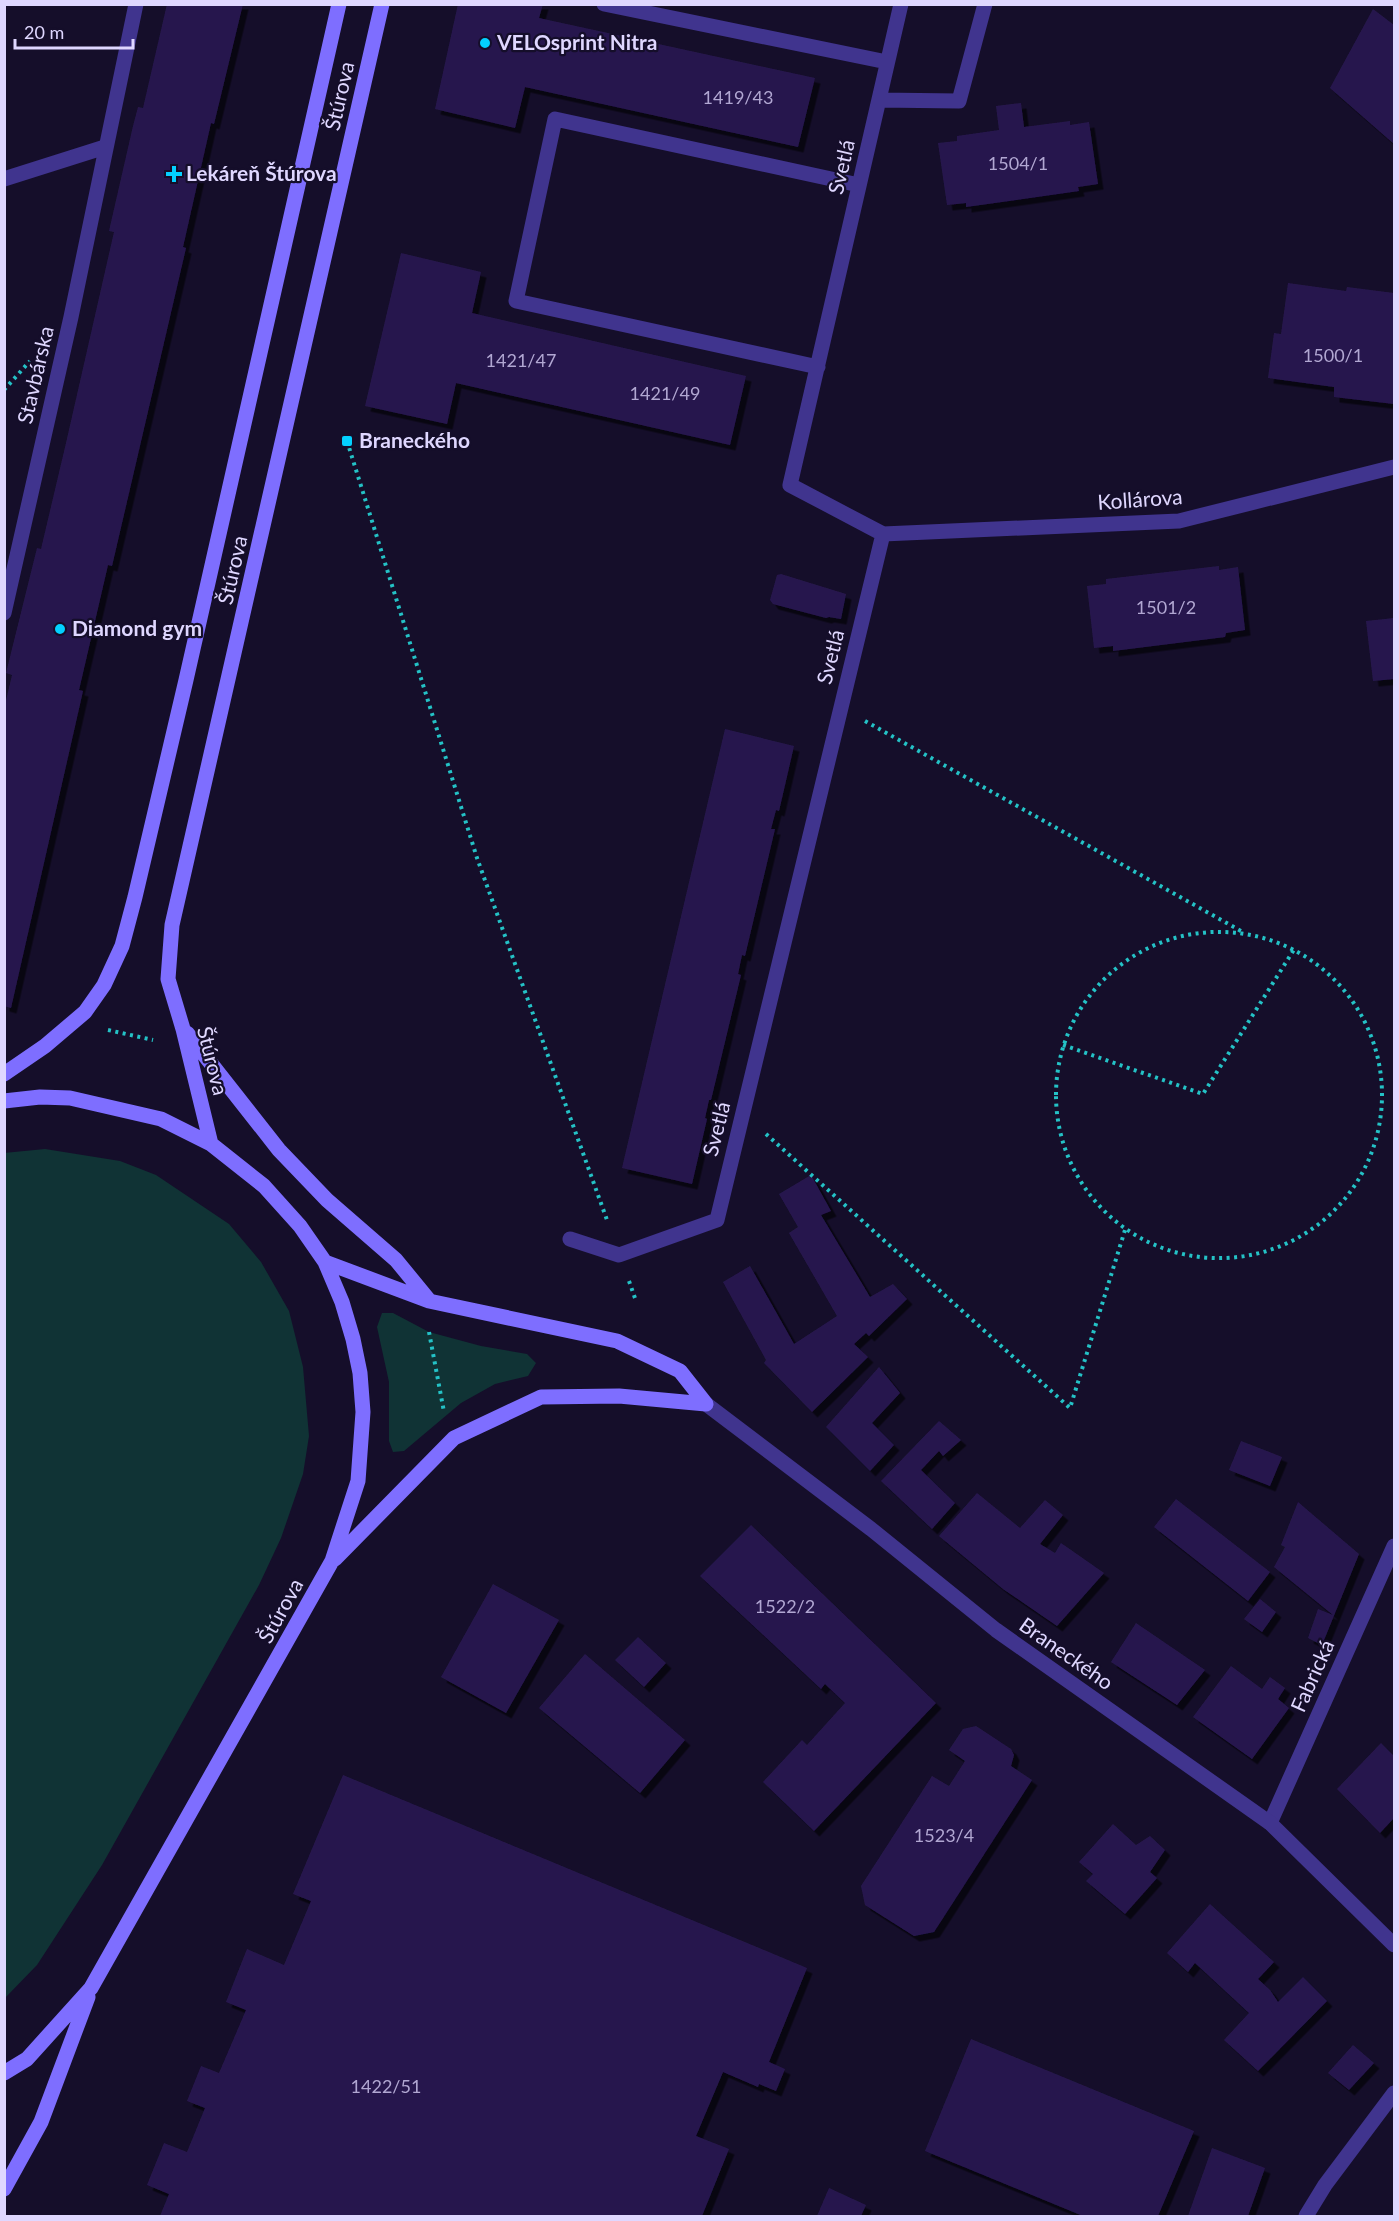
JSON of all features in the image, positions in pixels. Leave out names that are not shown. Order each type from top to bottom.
[{"type":"main road","name":"Štúrova","points":[[4,1074],[45,1046],[85,1012],[104,985],[122,946],[175,726],[339,4]]},
{"type":"main road","name":"Štúrova","points":[[211,1144],[183,1029],[168,979],[172,925],[382,4]]},
{"type":"main road","points":[[183,1029],[279,1150],[327,1200],[396,1260],[429,1301]]},
{"type":"main road","name":"Štúrova","points":[[4,1101],[40,1097],[82,1100],[161,1119],[211,1144],[264,1186],[300,1226],[325,1262],[342,1302],[353,1339],[360,1373],[363,1412],[358,1481],[333,1561],[91,1988],[27,2059],[4,2073]]},
{"type":"main road","points":[[325,1262],[429,1301],[616,1341],[680,1371],[706,1404]]},
{"type":"main road","points":[[333,1561],[454,1438],[541,1397],[619,1396],[706,1404]]},
{"type":"main road","points":[[4,2189],[40,2122],[91,1988]]},
{"type":"street","name":"Stavbárska","points":[[4,613],[71,317],[136,4]]},
{"type":"street","points":[[604,4],[887,62]]},
{"type":"street","name":"Svetlá","points":[[619,1255],[717,1220],[883,534],[790,485],[901,4]]},
{"type":"street","points":[[879,100],[958,101],[985,4]]},
{"type":"street","points":[[818,367],[516,301],[555,119],[859,185]]},
{"type":"street","points":[[4,179],[105,147]]},
{"type":"street","name":"Kollárova","points":[[883,534],[1179,521],[1395,467]]},
{"type":"street","points":[[570,1239],[619,1255]]},
{"type":"street","name":"Braneckého","points":[[706,1404],[871,1529],[996,1630],[1270,1823],[1395,1945]]},
{"type":"street","name":"Fabrická","points":[[1270,1823],[1395,1546]]},
{"type":"street","points":[[1306,2217],[1325,2185],[1395,2093]]},
{"type":"path","points":[[347,441],[477,858],[636,1301]]},
{"type":"path","points":[[841,707],[1243,932],[1295,948],[1338,980],[1368,1025],[1382,1076],[1380,1130],[1360,1180],[1326,1221],[1280,1248],[1227,1259],[1174,1253],[1125,1230],[1087,1192],[1063,1144],[1055,1091],[1063,1045],[1083,1004],[1113,969],[1153,944],[1197,932],[1243,932]]},
{"type":"path","points":[[1063,1045],[1203,1094],[1295,948]]},
{"type":"path","points":[[108,1029],[153,1040]]},
{"type":"path","points":[[743,1113],[1070,1408],[1125,1230]]},
{"type":"path","points":[[429,1332],[445,1416]]},
{"type":"green space","points":[[45,1149],[120,1161],[156,1175],[229,1224],[261,1262],[289,1311],[303,1367],[309,1436],[303,1474],[281,1538],[259,1585],[102,1865],[37,1965],[5,1998],[4,1153]]},
{"type":"green space","points":[[382,1313],[393,1313],[429,1332],[481,1346],[527,1354],[536,1363],[528,1376],[495,1384],[461,1403],[404,1451],[393,1452],[389,1441],[389,1382],[377,1327]]},
{"type":"building","points":[[167,4],[243,4],[214,124],[211,123],[183,247],[186,248],[112,566],[108,565],[79,690],[83,691],[11,1008],[4,1006],[4,709],[12,675],[6,673],[37,548],[41,549],[114,232],[109,231],[133,126],[138,107],[143,108]]},
{"type":"building","points":[[458,4],[543,4],[539,18],[815,78],[798,147],[525,87],[515,128],[435,109]]},
{"type":"building","points":[[1373,9],[1394,25],[1394,144],[1330,88]]},
{"type":"building","points":[[1021,103],[1024,127],[1070,121],[1070,125],[1089,122],[1098,184],[1078,187],[1079,191],[966,207],[966,203],[947,205],[938,143],[957,141],[957,136],[999,130],[996,106]]},
{"type":"building","points":[[401,253],[481,272],[472,313],[746,376],[730,445],[456,383],[447,424],[365,406]]},
{"type":"building","points":[[1288,283],[1346,291],[1347,287],[1394,293],[1394,404],[1334,397],[1334,387],[1268,378],[1274,333],[1281,334]]},
{"type":"building","points":[[1219,566],[1219,570],[1238,567],[1245,630],[1226,633],[1225,637],[1113,651],[1113,646],[1094,648],[1087,586],[1106,584],[1106,579]]},
{"type":"building","points":[[781,574],[846,594],[841,619],[826,618],[773,604],[770,600],[777,575]]},
{"type":"building","points":[[1394,618],[1394,679],[1373,681],[1366,621]]},
{"type":"building","points":[[725,729],[794,746],[779,811],[776,810],[771,829],[775,829],[745,956],[742,955],[738,974],[741,975],[711,1100],[709,1100],[705,1118],[707,1119],[692,1184],[622,1168]]},
{"type":"building","points":[[811,1175],[831,1211],[821,1215],[870,1297],[893,1284],[907,1299],[869,1336],[866,1333],[854,1344],[868,1357],[812,1412],[764,1363],[766,1360],[723,1282],[750,1266],[794,1344],[837,1316],[789,1233],[798,1227],[779,1194]]},
{"type":"building","points":[[879,1367],[900,1393],[872,1423],[894,1445],[870,1471],[826,1427]]},
{"type":"building","points":[[939,1421],[961,1440],[943,1456],[939,1451],[921,1470],[955,1503],[932,1529],[881,1481]]},
{"type":"building","points":[[1241,1441],[1282,1457],[1270,1486],[1229,1470]]},
{"type":"building","points":[[977,1493],[1020,1528],[1045,1500],[1063,1515],[1040,1544],[1055,1553],[1061,1543],[1104,1573],[1057,1626],[1003,1589],[939,1536]]},
{"type":"building","points":[[1176,1499],[1270,1572],[1248,1601],[1154,1527]]},
{"type":"building","points":[[1298,1502],[1359,1554],[1322,1645],[1308,1638],[1318,1609],[1333,1615],[1274,1567],[1285,1547],[1281,1545]]},
{"type":"building","points":[[751,1525],[936,1703],[814,1831],[763,1782],[802,1740],[807,1745],[845,1703],[825,1684],[821,1689],[700,1576]]},
{"type":"building","points":[[493,1584],[559,1620],[506,1713],[441,1677]]},
{"type":"building","points":[[1260,1599],[1276,1612],[1262,1632],[1244,1619]]},
{"type":"building","points":[[1136,1623],[1205,1670],[1177,1705],[1111,1662]]},
{"type":"building","points":[[638,1637],[666,1663],[644,1687],[615,1660]]},
{"type":"building","points":[[585,1654],[685,1740],[640,1793],[539,1708]]},
{"type":"building","points":[[1231,1666],[1262,1689],[1270,1677],[1285,1688],[1278,1699],[1289,1708],[1252,1759],[1193,1717]]},
{"type":"building","points":[[976,1726],[1011,1749],[1014,1755],[1011,1766],[1032,1780],[934,1932],[914,1936],[865,1905],[861,1886],[932,1776],[949,1786],[965,1761],[949,1750],[963,1729]]},
{"type":"building","points":[[1381,1743],[1394,1756],[1394,1818],[1380,1833],[1337,1789]]},
{"type":"building","points":[[343,1775],[807,1968],[769,2062],[785,2069],[776,2091],[759,2084],[758,2087],[723,2072],[696,2136],[729,2149],[702,2216],[160,2216],[169,2194],[147,2185],[164,2143],[187,2152],[205,2108],[187,2101],[201,2066],[219,2073],[246,2010],[226,2002],[247,1949],[284,1965],[311,1901],[293,1894]]},
{"type":"building","points":[[1113,1824],[1136,1845],[1150,1836],[1165,1850],[1150,1872],[1157,1878],[1125,1914],[1086,1881],[1093,1874],[1079,1862]]},
{"type":"building","points":[[1210,1904],[1274,1962],[1258,1979],[1270,1990],[1278,2002],[1303,1977],[1327,2001],[1258,2071],[1224,2040],[1249,2013],[1195,1963],[1188,1972],[1167,1953]]},
{"type":"building","points":[[971,2039],[1194,2131],[1158,2216],[1083,2216],[925,2151]]},
{"type":"building","points":[[1353,2045],[1374,2063],[1349,2090],[1328,2073]]},
{"type":"building","points":[[1212,2148],[1265,2168],[1248,2216],[1188,2216]]},
{"type":"building","points":[[829,2188],[866,2205],[861,2216],[817,2216]]},
{"type":"place","name":"VELOsprint Nitra","points":[[485,43]]},
{"type":"place","name":"Lekáreň Štúrova","points":[[174,174]]},
{"type":"place","name":"Braneckého","points":[[347,441]]},
{"type":"place","name":"Diamond gym","points":[[60,629]]}]
